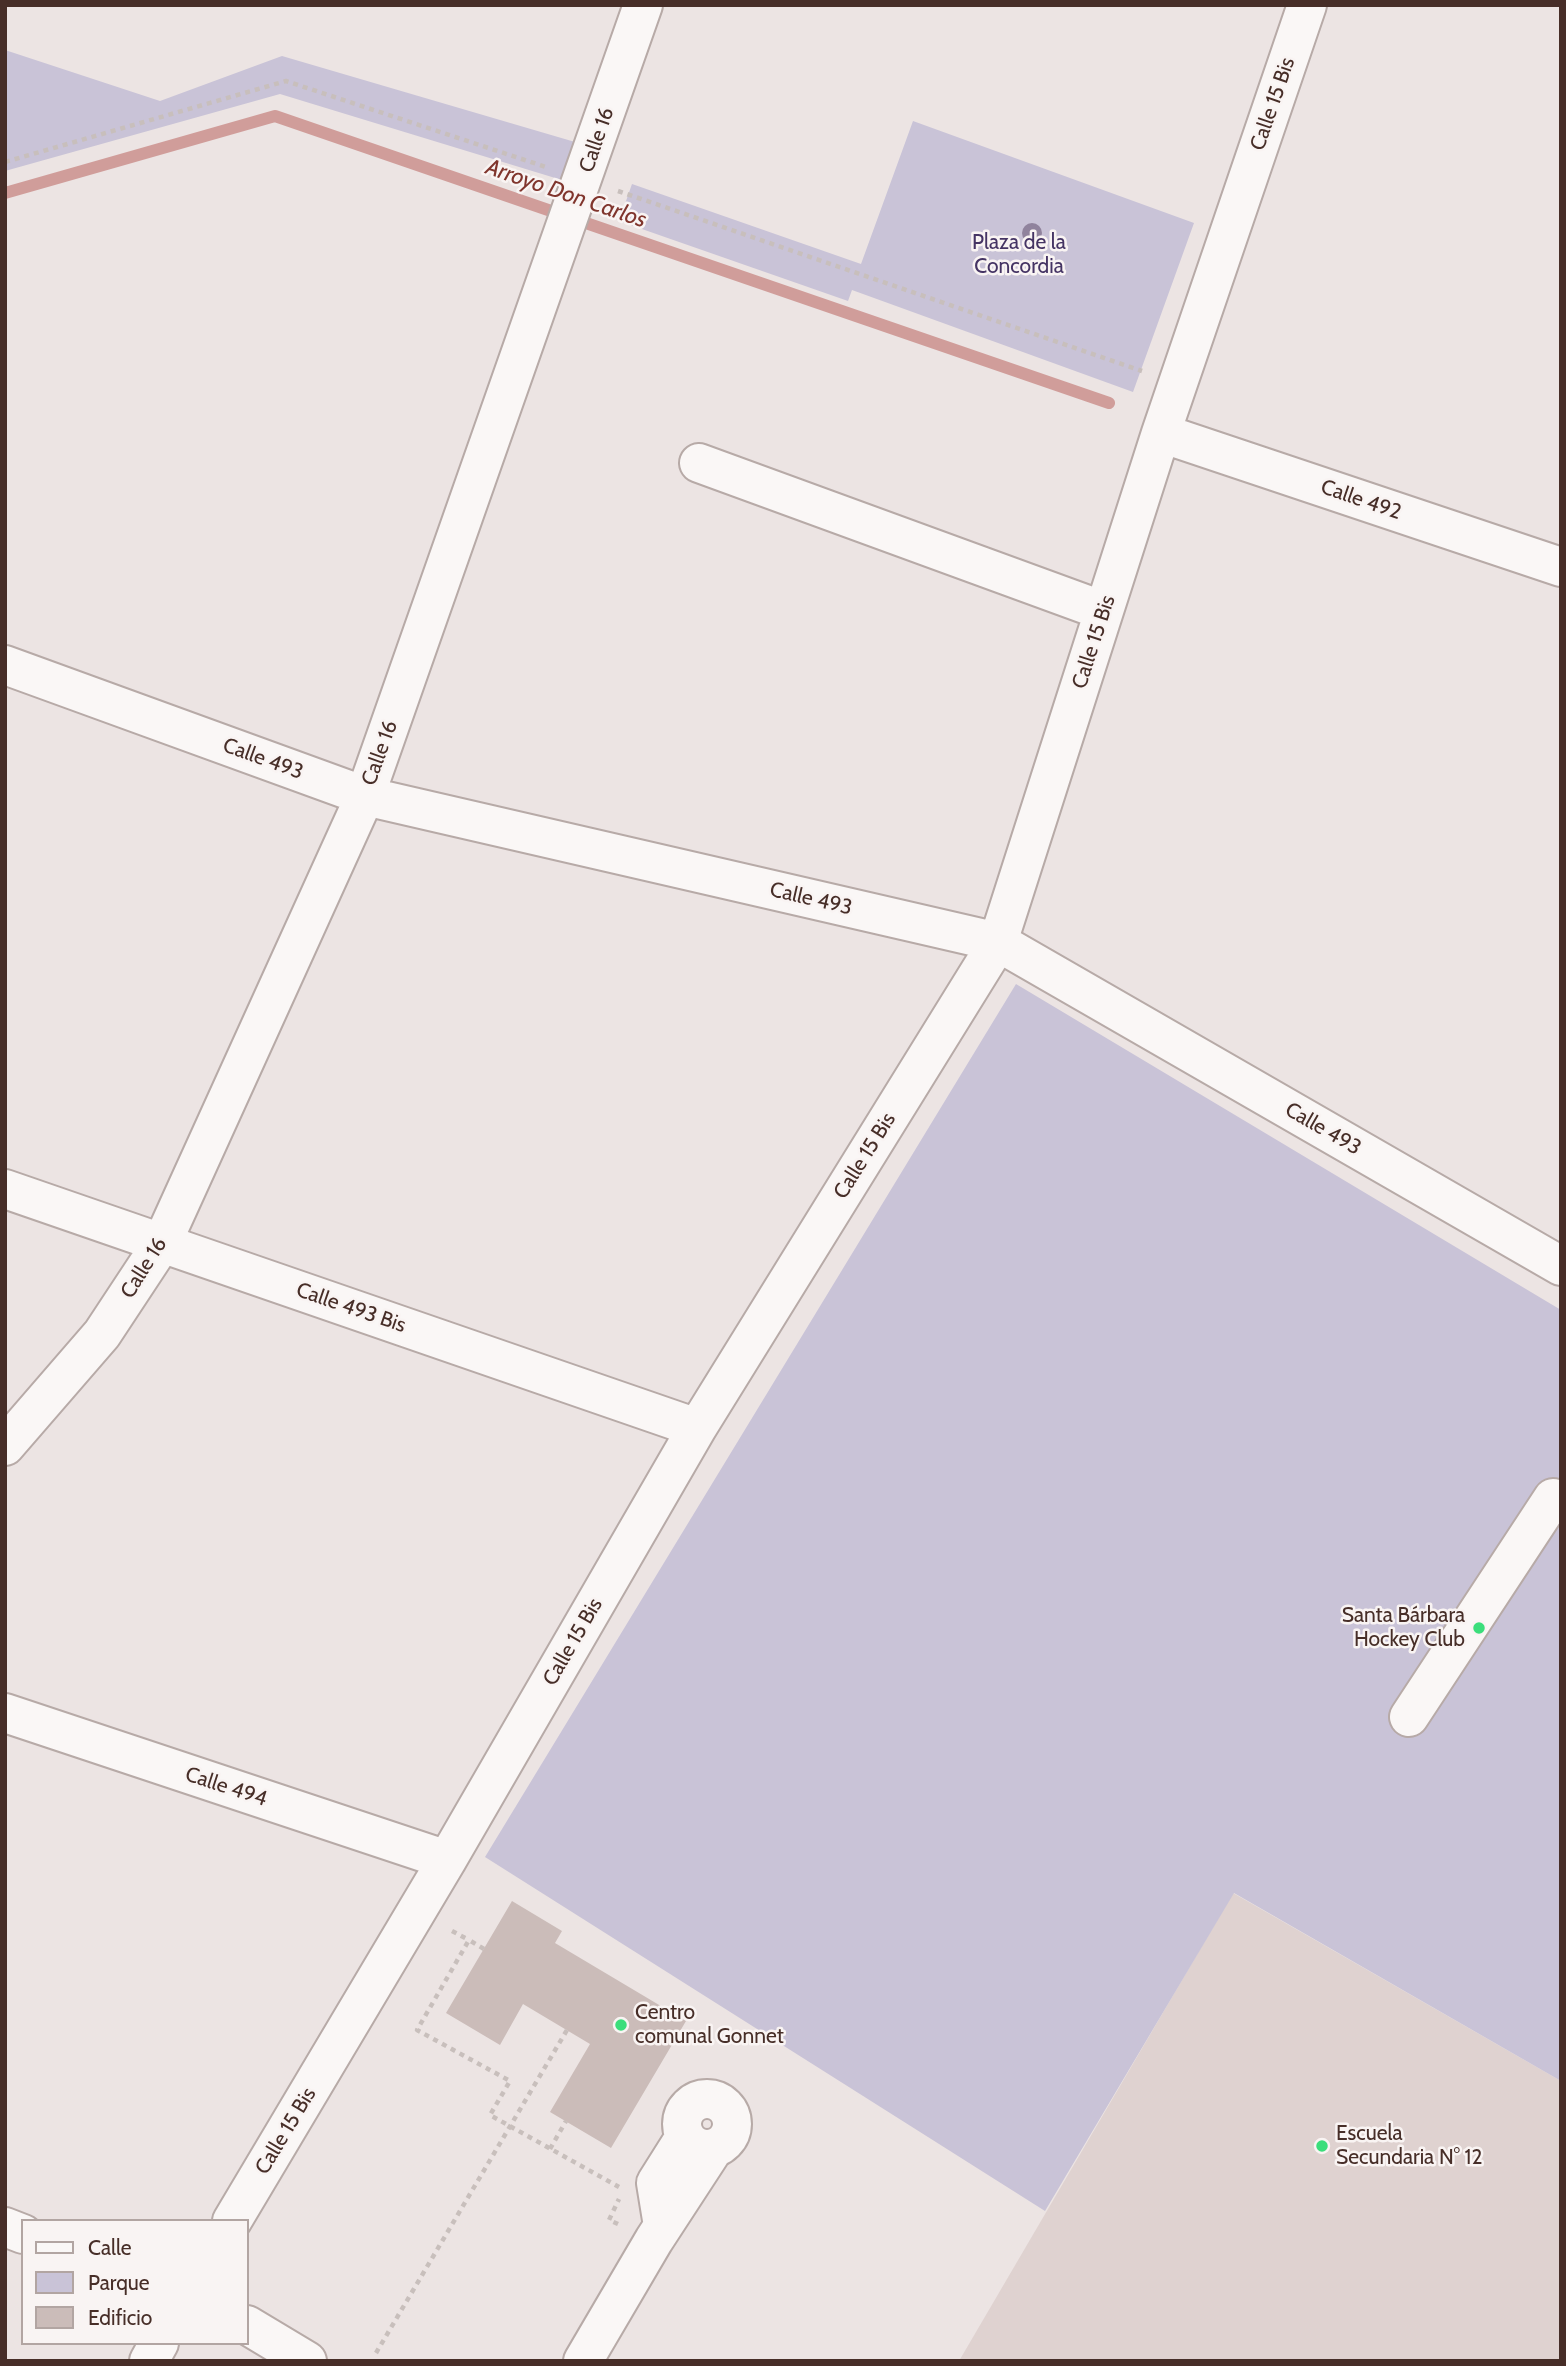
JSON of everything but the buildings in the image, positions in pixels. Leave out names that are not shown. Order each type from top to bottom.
[{"type":"street","name":"Calle 16","points":[[5,1446],[102,1334],[162,1243],[365,796],[643,5]]},
{"type":"street","name":"Calle 15 Bis","points":[[233,2219],[447,1860],[697,1428],[998,942],[1161,433],[1307,5]]},
{"type":"street","name":"Calle 492","points":[[1161,433],[1561,567]]},
{"type":"street","points":[[699,463],[1104,611]]},
{"type":"street","name":"Calle 493","points":[[5,665],[365,796],[998,942],[1561,1266]]},
{"type":"street","name":"Calle 493 Bis","points":[[5,1189],[697,1428]]},
{"type":"street","points":[[1409,1717],[1558,1492]]},
{"type":"street","name":"Calle 494","points":[[5,1713],[447,1860]]},
{"type":"street","points":[[583,2361],[659,2233],[699,2143]]},
{"type":"street","points":[[248,2326],[307,2361]]},
{"type":"street","points":[[149,2361],[158,2345]]},
{"type":"path","points":[[453,1931],[484,1949]]},
{"type":"path","points":[[469,1940],[417,2030],[510,2081],[491,2115],[624,2190],[609,2220],[659,2233]]},
{"type":"path","points":[[376,2353],[567,2030]]},
{"type":"path","points":[[550,2149],[566,2121]]},
{"type":"shaded area","name":"Escuela Secundaria N° 12","points":[[1233,1893],[1561,2081],[1561,2361],[959,2361]]},
{"type":"green space","points":[[5,50],[160,101],[282,56],[575,142],[565,181],[280,94],[5,171]]},
{"type":"green space","name":"Plaza de la Concordia","points":[[913,121],[1194,223],[1133,392],[852,290],[848,301],[619,221],[632,184],[861,264]]},
{"type":"green space","points":[[1016,984],[1561,1310],[1561,2081],[1234,1893],[1045,2211],[485,1857]]},
{"type":"waterway","name":"Arroyo Don Carlos","points":[[5,193],[275,116],[1109,403]]},
{"type":"place","name":"Santa Bárbara Hockey Club","points":[[1479,1628]]},
{"type":"place","name":"Centro comunal Gonnet","points":[[621,2025]]},
{"type":"place","name":"Escuela Secundaria N° 12","points":[[1322,2146]]}]
